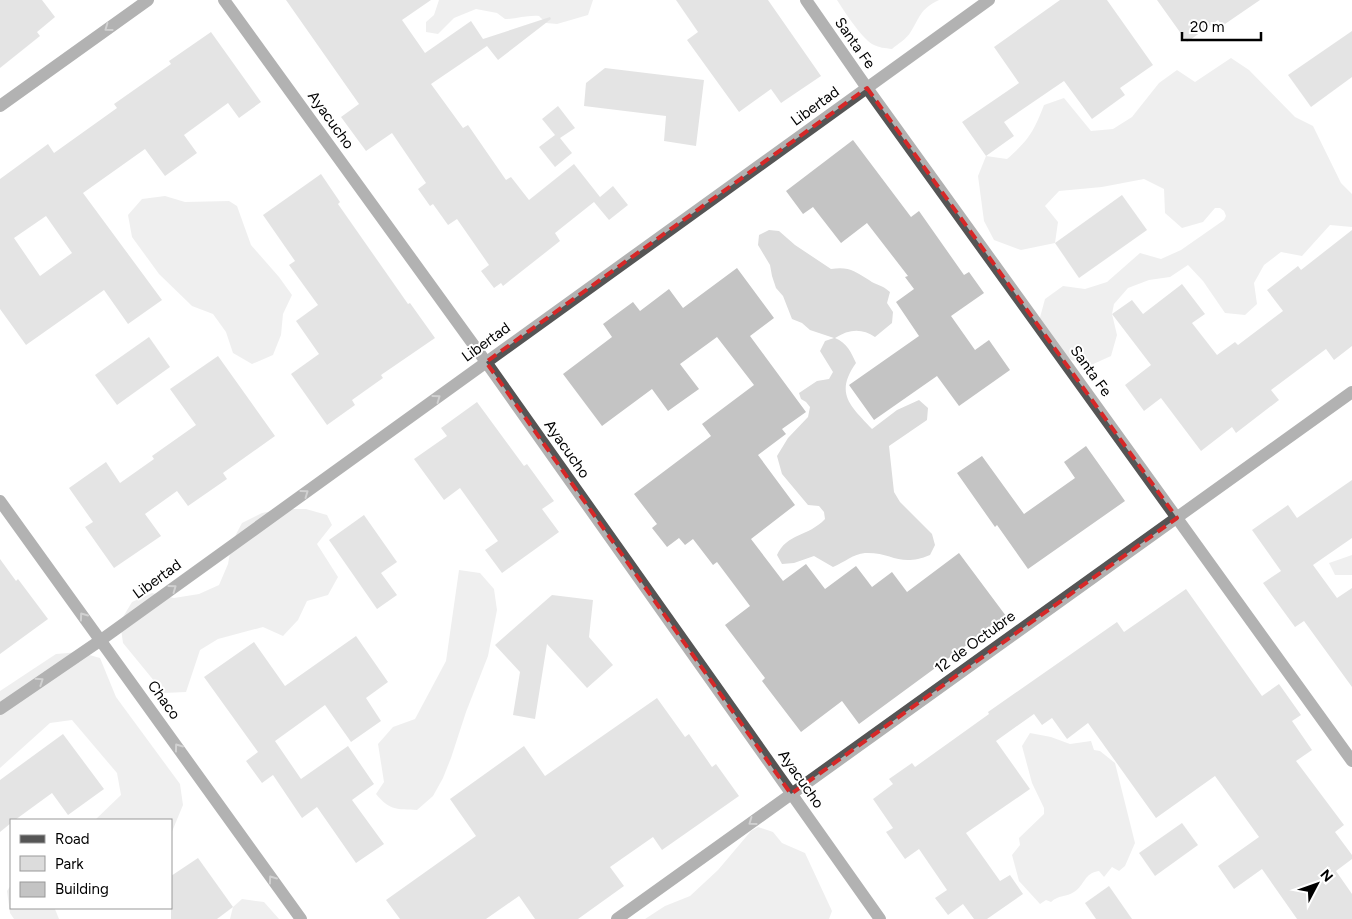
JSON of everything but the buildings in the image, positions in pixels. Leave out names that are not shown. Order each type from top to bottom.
[{"type":"street","points":[[0,106],[148,0]]},
{"type":"street","name":"Ayacucho","points":[[224,0],[486,362],[880,919]]},
{"type":"street","name":"Santa Fe","points":[[806,0],[867,88],[1352,761]]},
{"type":"street","name":"Libertad","points":[[0,708],[100,640],[989,0]]},
{"type":"street","name":"12 de Octubre","points":[[617,919],[1352,392]]},
{"type":"street","name":"Chaco","points":[[0,500],[301,919]]},
{"type":"highlighted area","points":[[867,88],[1177,518],[791,794],[486,362]]},
{"type":"green space","points":[[439,0],[593,0],[588,15],[557,24],[546,23],[539,16],[505,19],[497,13],[476,9],[454,18],[438,34],[426,32],[426,22],[434,15]]},
{"type":"green space","points":[[837,0],[939,0],[924,10],[908,35],[892,49],[882,48],[868,41],[853,24]]},
{"type":"green space","points":[[1231,58],[1249,70],[1295,117],[1313,126],[1341,183],[1352,194],[1352,227],[1330,225],[1302,256],[1281,252],[1264,265],[1254,283],[1257,304],[1245,315],[1225,313],[1203,281],[1188,265],[1170,277],[1149,280],[1128,288],[1114,304],[1112,314],[1117,335],[1111,356],[1091,365],[1067,359],[1039,321],[1045,299],[1063,286],[1085,289],[1107,282],[1140,253],[1161,259],[1181,250],[1224,220],[1226,216],[1220,208],[1215,208],[1203,222],[1182,228],[1165,213],[1164,189],[1144,179],[1102,187],[1059,191],[1045,206],[1058,222],[1055,243],[1021,250],[994,240],[984,221],[978,176],[986,156],[1007,159],[1030,135],[1044,105],[1064,98],[1091,131],[1113,129],[1132,117],[1159,83],[1177,70],[1195,82]]},
{"type":"green space","points":[[165,196],[185,202],[229,201],[237,206],[251,245],[292,295],[283,314],[281,335],[273,355],[252,364],[233,353],[226,332],[213,314],[192,306],[159,274],[132,237],[128,215],[142,199]]},
{"type":"green space","points":[[769,230],[779,231],[795,245],[831,269],[842,268],[851,270],[890,292],[887,303],[893,312],[892,323],[875,337],[865,332],[850,331],[835,338],[846,345],[856,363],[846,383],[848,399],[872,429],[897,410],[919,400],[928,408],[927,420],[889,446],[894,492],[900,502],[932,534],[935,545],[930,555],[919,559],[903,560],[875,553],[865,553],[833,567],[814,556],[794,563],[782,564],[777,555],[786,543],[812,529],[825,519],[824,512],[819,506],[808,505],[782,474],[777,456],[788,438],[808,417],[810,407],[801,399],[799,393],[817,381],[829,379],[833,372],[820,351],[825,341],[834,338],[810,330],[802,323],[792,319],[783,296],[776,288],[770,265],[758,245],[759,235]]},
{"type":"green space","points":[[283,509],[306,509],[327,515],[332,525],[317,544],[338,577],[328,595],[307,601],[298,620],[283,636],[263,627],[218,639],[200,650],[186,692],[164,693],[123,643],[120,622],[132,602],[152,593],[174,598],[199,594],[219,585],[228,564],[232,542],[242,523],[262,513]]},
{"type":"green space","points":[[1352,555],[1352,575],[1335,575],[1329,563]]},
{"type":"green space","points":[[459,570],[480,573],[494,589],[497,610],[488,656],[466,712],[451,758],[433,796],[417,810],[394,808],[386,804],[376,794],[384,782],[378,744],[393,727],[415,719],[446,661]]},
{"type":"green space","points":[[79,652],[100,658],[116,697],[180,784],[183,805],[172,832],[172,819],[96,819],[121,795],[117,773],[72,720],[50,723],[0,768],[0,691],[56,654]]},
{"type":"green space","points":[[1030,733],[1051,737],[1070,744],[1091,741],[1094,750],[1100,751],[1115,763],[1135,843],[1125,866],[1119,871],[1112,867],[1104,877],[1099,871],[1094,872],[1074,892],[1051,902],[1046,900],[1040,904],[1019,881],[1012,855],[1020,845],[1019,838],[1044,814],[1044,808],[1032,783],[1022,746]]},
{"type":"green space","points":[[758,827],[773,832],[782,843],[805,853],[832,911],[829,919],[645,919],[665,906],[690,896],[718,870],[751,831]]},
{"type":"green space","points":[[10,886],[10,909],[55,909],[59,919],[14,919],[10,913],[7,891]]},
{"type":"green space","points":[[242,899],[264,902],[279,919],[230,919],[233,907]]}]
